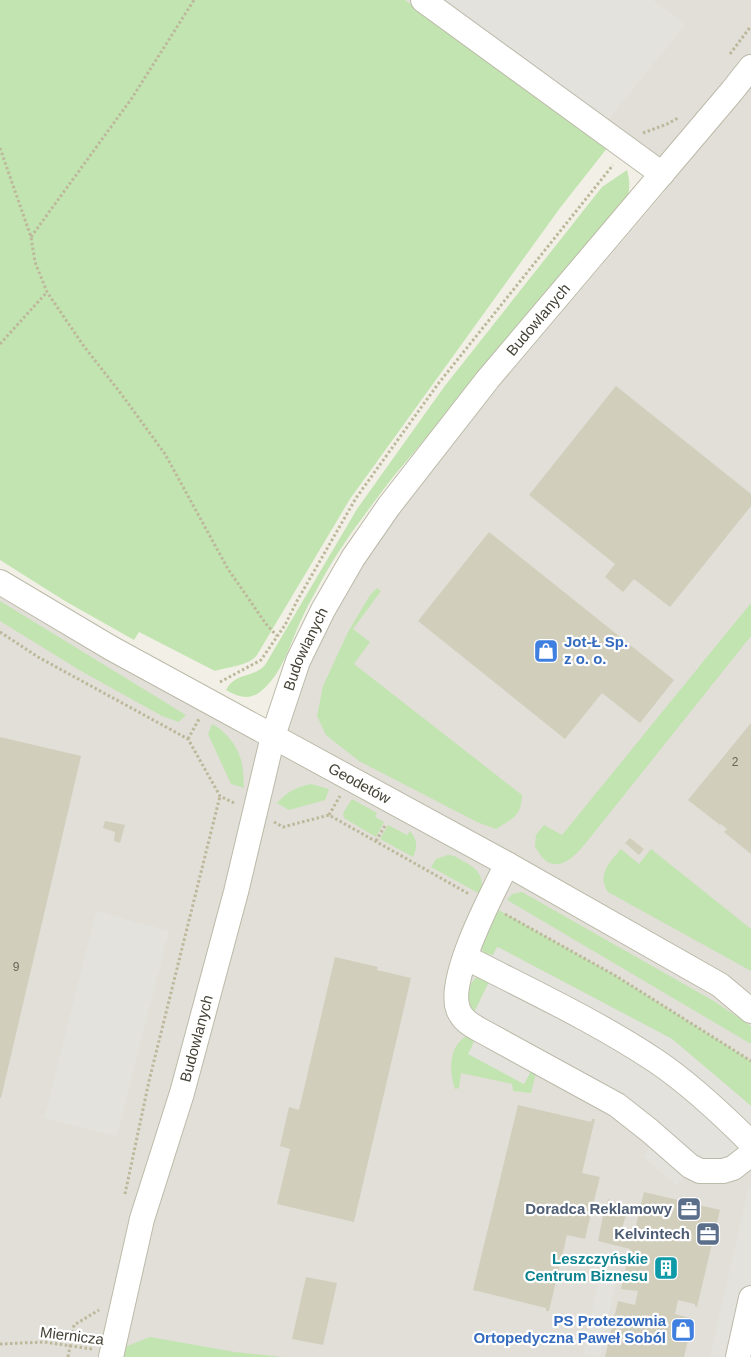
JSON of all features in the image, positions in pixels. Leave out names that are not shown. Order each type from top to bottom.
[{"type":"street","points":[[424,0],[662,174]]},
{"type":"street","name":"Budowlanych","points":[[111,1355],[142,1219],[182,1093],[236,892],[273,736],[298,661],[322,610],[353,558],[389,506],[488,380],[751,67]]},
{"type":"street","name":"Geodetów","points":[[0,582],[111,648],[506,864],[720,985],[751,1011]]},
{"type":"street","points":[[506,864],[475,929],[465,957],[456,1001],[461,1017],[470,1024],[617,1106],[650,1131],[690,1166],[700,1171],[722,1172],[733,1168],[751,1154]]},
{"type":"street","points":[[465,957],[564,1008],[650,1058],[700,1096],[751,1143]]},
{"type":"street","name":"Geodetów","points":[[720,985],[751,994]]},
{"type":"street","points":[[738,1357],[751,1298]]},
{"type":"path","points":[[30,237],[132,98],[194,0]]},
{"type":"path","points":[[729,55],[751,26]]},
{"type":"path","points":[[220,682],[261,660],[277,636],[356,498],[438,384],[626,148],[644,132],[667,124],[681,116]]},
{"type":"path","points":[[0,148],[30,237],[35,262],[47,292],[83,345],[165,454],[228,568],[266,624],[277,636]]},
{"type":"path","points":[[0,344],[47,292]]},
{"type":"path","points":[[0,632],[38,657],[188,739],[220,796],[283,827],[329,815],[616,976],[751,1061]]},
{"type":"path","points":[[188,739],[201,717]]},
{"type":"path","points":[[329,815],[341,793]]},
{"type":"path","points":[[124,1195],[149,1081],[220,796]]},
{"type":"path","points":[[376,841],[386,824]]},
{"type":"path","points":[[68,1357],[74,1325],[99,1310]]},
{"type":"path","name":"Miernicza","points":[[0,1344],[44,1342],[111,1355]]},
{"type":"shaded area","points":[[405,0],[751,0],[751,1357],[0,1357],[0,582],[273,736],[353,558],[665,191],[608,147],[544,104]]},
{"type":"shaded area","points":[[437,0],[653,0],[686,24],[606,122]]},
{"type":"shaded area","points":[[96,911],[169,931],[117,1136],[44,1118]]},
{"type":"shaded area","points":[[497,947],[672,1039],[751,1106],[751,1169],[722,1183],[712,1184],[701,1183],[687,1174],[677,1186],[643,1157],[651,1144],[620,1118],[531,1071],[524,1084],[468,1054],[475,1040],[472,1017],[488,984],[491,959]]},
{"type":"shaded area","points":[[748,1189],[751,1190],[751,1357],[710,1357]]},
{"type":"shaded area","points":[[601,1268],[618,1272],[600,1357],[583,1353]]},
{"type":"green space","points":[[0,0],[405,0],[544,104],[608,147],[560,208],[350,499],[257,655],[249,662],[215,671],[139,632],[134,640],[65,601],[0,560]]},
{"type":"green space","points":[[627,170],[629,193],[627,201],[393,477],[347,539],[309,603],[285,658],[269,684],[257,694],[248,697],[235,695],[226,690],[234,680],[256,672],[265,665],[357,509],[444,387],[602,187]]},
{"type":"green space","points":[[377,588],[381,591],[353,629],[370,642],[354,664],[522,795],[518,813],[496,829],[477,822],[359,761],[326,735],[317,716],[323,686],[348,632],[370,595]]},
{"type":"green space","points":[[0,601],[186,715],[179,722],[162,716],[81,671],[0,621]]},
{"type":"green space","points":[[751,603],[751,636],[593,834],[566,862],[552,864],[545,860],[535,847],[536,835],[544,825],[562,835]]},
{"type":"green space","points":[[212,724],[221,730],[236,747],[242,765],[244,788],[231,784],[208,734]]},
{"type":"green space","points":[[311,784],[329,789],[325,800],[289,810],[277,803],[292,790]]},
{"type":"green space","points":[[352,799],[377,813],[375,817],[384,822],[376,837],[344,818],[343,813]]},
{"type":"green space","points":[[388,825],[407,835],[410,831],[416,843],[413,857],[380,839]]},
{"type":"green space","points":[[621,849],[639,864],[651,849],[751,929],[751,971],[608,892],[605,886],[604,874]]},
{"type":"green space","points":[[448,855],[458,858],[476,870],[482,883],[480,894],[431,867],[436,859]]},
{"type":"green space","points":[[522,892],[712,1000],[751,1026],[751,1044],[507,900],[512,894]]},
{"type":"green space","points":[[495,908],[616,976],[751,1061],[751,1106],[672,1039],[498,947],[493,955],[484,953],[480,945]]},
{"type":"green space","points":[[479,976],[488,978],[488,984],[474,1013],[469,1009],[469,990],[472,983]]},
{"type":"green space","points":[[467,1036],[475,1040],[469,1054],[524,1084],[531,1070],[536,1073],[531,1093],[513,1091],[512,1084],[461,1073],[459,1088],[455,1089],[451,1067],[453,1053],[456,1046]]},
{"type":"green space","points":[[150,1337],[235,1352],[283,1357],[111,1357],[112,1352]]},
{"type":"building","points":[[616,386],[751,494],[751,506],[670,607],[634,579],[623,592],[605,577],[615,564],[529,495]]},
{"type":"building","name":"Jot-Ł Sp. z o. o.","points":[[489,532],[674,680],[640,723],[602,693],[565,739],[418,621]]},
{"type":"building","points":[[751,723],[751,854],[724,832],[727,829],[688,800]]},
{"type":"building","points":[[0,737],[81,756],[1,1098],[0,1098]]},
{"type":"building","points":[[105,821],[125,825],[120,843],[114,841],[115,832],[103,828]]},
{"type":"building","points":[[630,838],[644,849],[639,855],[625,843]]},
{"type":"building","points":[[335,957],[378,967],[377,970],[411,978],[354,1222],[277,1204],[290,1149],[280,1146],[289,1107],[299,1110]]},
{"type":"building","points":[[518,1105],[591,1122],[592,1119],[595,1119],[582,1173],[600,1177],[593,1205],[606,1208],[608,1199],[610,1200],[609,1203],[625,1207],[626,1204],[629,1205],[620,1235],[633,1238],[644,1192],[720,1210],[697,1307],[695,1304],[678,1300],[675,1314],[693,1319],[684,1357],[605,1357],[618,1301],[635,1305],[638,1291],[621,1289],[630,1249],[598,1241],[603,1216],[591,1213],[585,1239],[567,1235],[549,1311],[546,1311],[546,1308],[473,1290]]},
{"type":"building","points":[[306,1277],[337,1283],[323,1345],[292,1339]]},
{"type":"place","name":"Jot-Ł Sp. z o. o.","points":[[546,651]]},
{"type":"place","name":"Doradca Reklamowy","points":[[689,1209]]},
{"type":"place","name":"Kelvintech","points":[[708,1234]]},
{"type":"place","name":"Leszczyńskie Centrum Biznesu","points":[[666,1268]]},
{"type":"place","name":"PS Protezownia Ortopedyczna Paweł Soból","points":[[683,1330]]}]
